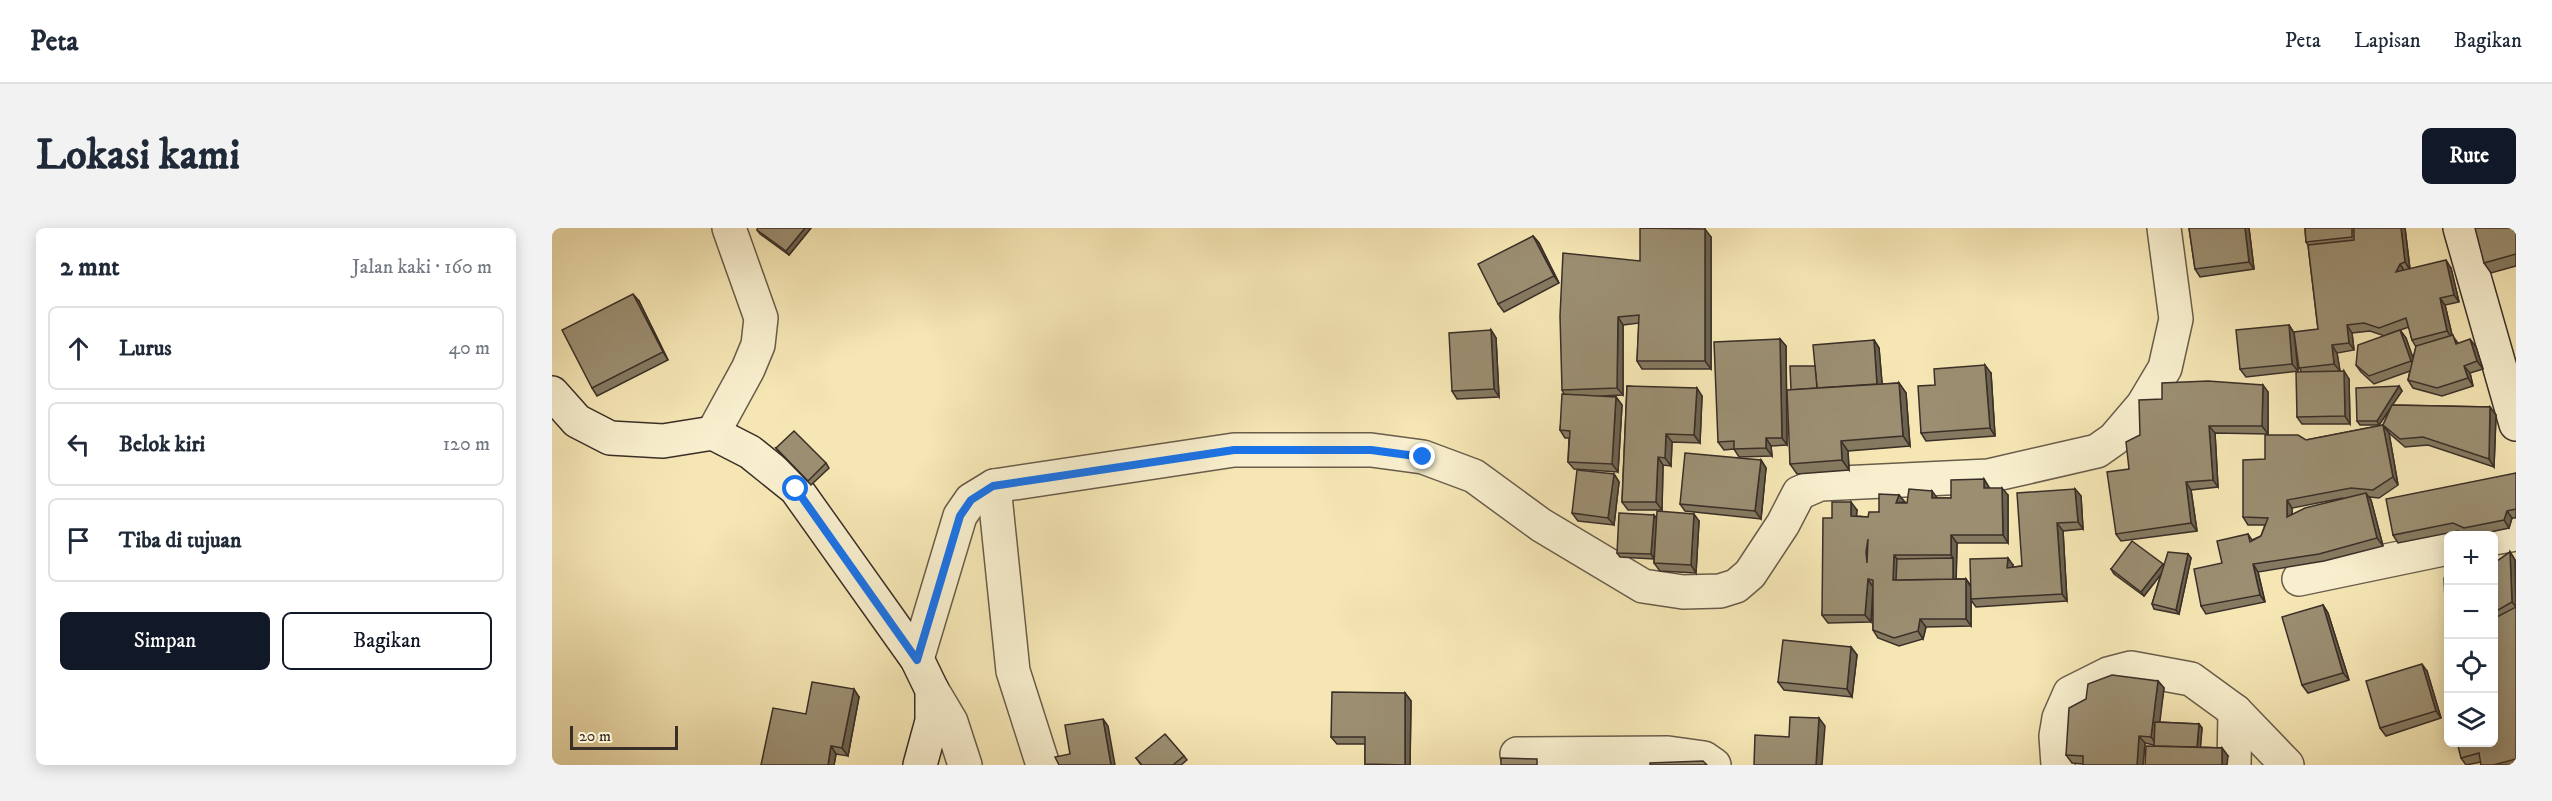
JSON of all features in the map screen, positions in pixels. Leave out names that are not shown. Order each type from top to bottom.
[{"type":"street","points":[[713,433],[748,369],[758,345],[761,318],[729,228]]},
{"type":"street","points":[[917,660],[960,516],[971,500],[993,486],[1234,450],[1371,450],[1413,456],[1474,476],[1541,525],[1643,586],[1683,592],[1720,591],[1736,586],[1750,573],[1783,524],[1799,493],[1820,484],[1988,476],[2097,451],[2114,439],[2143,405],[2165,369],[2176,319],[2164,228]]},
{"type":"street","points":[[2460,228],[2516,424]]},
{"type":"street","points":[[552,393],[577,421],[610,438],[663,441],[713,433],[750,452],[796,489],[917,660],[951,722],[965,765]]},
{"type":"street","points":[[993,486],[1013,671],[1043,765]]},
{"type":"street","points":[[2498,537],[2516,534]]},
{"type":"street","points":[[2299,579],[2444,549]]},
{"type":"street","points":[[2058,765],[2056,736],[2059,718],[2070,693],[2108,674],[2131,668],[2191,679],[2235,711],[2287,765]]},
{"type":"street","points":[[920,765],[932,721],[932,690]]},
{"type":"street","points":[[2234,765],[2235,711]]},
{"type":"street","points":[[1517,754],[1668,753],[1704,758],[1714,765]]},
{"type":"building","points":[[758,228],[805,228],[786,251],[757,230]]},
{"type":"building","points":[[1640,228],[1705,229],[1705,361],[1637,361],[1639,315],[1618,317],[1617,388],[1562,390],[1560,316],[1563,253],[1640,261]]},
{"type":"building","points":[[2189,228],[2245,228],[2249,262],[2195,269]]},
{"type":"building","points":[[2305,228],[2352,228],[2352,237],[2306,242]]},
{"type":"building","points":[[2354,228],[2401,228],[2405,262],[2400,264],[2396,272],[2446,260],[2454,295],[2440,298],[2447,331],[2412,340],[2406,318],[2379,328],[2364,323],[2347,325],[2349,343],[2332,345],[2334,364],[2299,368],[2294,332],[2318,329],[2308,245],[2354,240]]},
{"type":"building","points":[[2475,228],[2516,228],[2516,254],[2484,263]]},
{"type":"building","points":[[1533,236],[1554,276],[1498,304],[1478,264]]},
{"type":"building","points":[[633,294],[663,352],[592,388],[562,330]]},
{"type":"building","points":[[2289,325],[2292,364],[2240,369],[2236,330]]},
{"type":"building","points":[[1491,330],[1494,389],[1452,391],[1449,333]]},
{"type":"building","points":[[2400,330],[2411,361],[2369,376],[2356,365],[2358,345]]},
{"type":"building","points":[[2453,335],[2456,344],[2470,339],[2477,361],[2464,366],[2468,378],[2437,388],[2408,380],[2416,346]]},
{"type":"building","points":[[1780,339],[1782,438],[1766,438],[1766,448],[1734,449],[1734,441],[1718,442],[1714,342]]},
{"type":"building","points":[[1874,340],[1877,384],[1817,388],[1813,345]]},
{"type":"building","points":[[1985,365],[1990,428],[1921,433],[1918,386],[1935,385],[1934,369]]},
{"type":"building","points":[[1790,366],[1815,366],[1817,388],[1791,390]]},
{"type":"building","points":[[2344,371],[2345,416],[2297,417],[2296,372]]},
{"type":"building","points":[[2208,381],[2263,385],[2262,426],[2209,426],[2213,480],[2186,482],[2191,523],[2116,534],[2107,472],[2129,469],[2126,442],[2140,435],[2139,400],[2162,399],[2162,383]]},
{"type":"building","points":[[1899,383],[1903,436],[1841,441],[1842,460],[1790,464],[1787,390]]},
{"type":"building","points":[[1627,386],[1697,388],[1694,435],[1666,434],[1665,458],[1658,457],[1656,502],[1622,502]]},
{"type":"building","points":[[2399,386],[2377,421],[2357,421],[2356,388]]},
{"type":"building","points":[[1562,394],[1616,397],[1612,464],[1568,462],[1570,431],[1560,430]]},
{"type":"building","points":[[2392,405],[2490,407],[2489,459],[2423,437],[2400,439],[2383,425]]},
{"type":"building","points":[[2383,425],[2393,477],[2373,490],[2351,488],[2287,500],[2287,517],[2305,508],[2366,493],[2377,538],[2319,554],[2253,564],[2260,595],[2201,606],[2194,569],[2222,563],[2217,541],[2248,534],[2250,542],[2261,536],[2268,518],[2243,517],[2243,460],[2265,459],[2265,435],[2298,435],[2306,440]]},
{"type":"building","points":[[794,431],[826,463],[808,481],[776,448]]},
{"type":"building","points":[[1685,453],[1761,460],[1755,511],[1680,504]]},
{"type":"building","points":[[1577,470],[1614,474],[1608,518],[1572,513]]},
{"type":"building","points":[[2516,473],[2516,509],[2507,511],[2504,520],[2464,528],[2453,523],[2393,535],[2386,499]]},
{"type":"building","points":[[1984,479],[1984,488],[2002,488],[2003,535],[1951,535],[1951,555],[1894,555],[1893,580],[1966,579],[1966,619],[1920,619],[1918,631],[1894,638],[1873,630],[1873,580],[1868,579],[1865,615],[1822,615],[1823,518],[1832,518],[1832,502],[1851,502],[1851,516],[1868,517],[1869,512],[1879,512],[1879,494],[1899,495],[1896,503],[1907,503],[1909,489],[1932,491],[1932,498],[1951,498],[1951,480]]},
{"type":"building","points":[[2075,489],[2078,522],[2057,523],[2062,594],[1971,599],[1970,559],[2008,558],[2007,568],[2022,566],[2017,493]]},
{"type":"building","points":[[1657,511],[1694,514],[1691,565],[1654,563]]},
{"type":"building","points":[[1619,513],[1654,515],[1651,554],[1617,553]]},
{"type":"building","points":[[2132,541],[2163,564],[2141,592],[2111,569]]},
{"type":"building","points":[[2168,552],[2188,554],[2176,610],[2152,604]]},
{"type":"building","points":[[2510,552],[2512,602],[2498,610],[2498,585],[2498,560]]},
{"type":"building","points":[[1953,558],[1953,579],[1896,580],[1897,559]]},
{"type":"building","points":[[2323,605],[2343,673],[2302,685],[2282,617]]},
{"type":"building","points":[[2516,607],[2516,759],[2493,765],[2481,765],[2479,753],[2461,758],[2458,747],[2498,747],[2498,616]]},
{"type":"building","points":[[1783,640],[1851,647],[1847,689],[1778,682]]},
{"type":"building","points":[[2422,664],[2436,711],[2380,728],[2366,681]]},
{"type":"building","points":[[2112,675],[2158,681],[2151,737],[2139,736],[2137,765],[2083,765],[2083,756],[2066,755],[2069,708],[2086,699],[2088,684]]},
{"type":"building","points":[[812,682],[854,689],[842,748],[831,746],[828,765],[761,765],[773,708],[806,714]]},
{"type":"building","points":[[1332,692],[1405,693],[1405,765],[1365,764],[1365,737],[1331,737]]},
{"type":"building","points":[[1790,717],[1819,718],[1816,765],[1754,765],[1755,735],[1789,737]]},
{"type":"building","points":[[1103,719],[1111,765],[1059,765],[1055,757],[1070,754],[1065,725]]},
{"type":"building","points":[[2155,722],[2199,724],[2197,747],[2154,746]]},
{"type":"building","points":[[1165,734],[1184,756],[1173,765],[1142,765],[1136,758]]},
{"type":"building","points":[[2146,746],[2222,748],[2222,765],[2145,765]]},
{"type":"building","points":[[1501,758],[1537,759],[1537,765],[1501,765]]},
{"type":"building","points":[[1703,761],[1707,765],[1650,765],[1650,763]]},
{"type":"route","points":[[796,489],[917,660],[960,516],[971,500],[993,486],[1234,450],[1371,450],[1423,457]]}]
